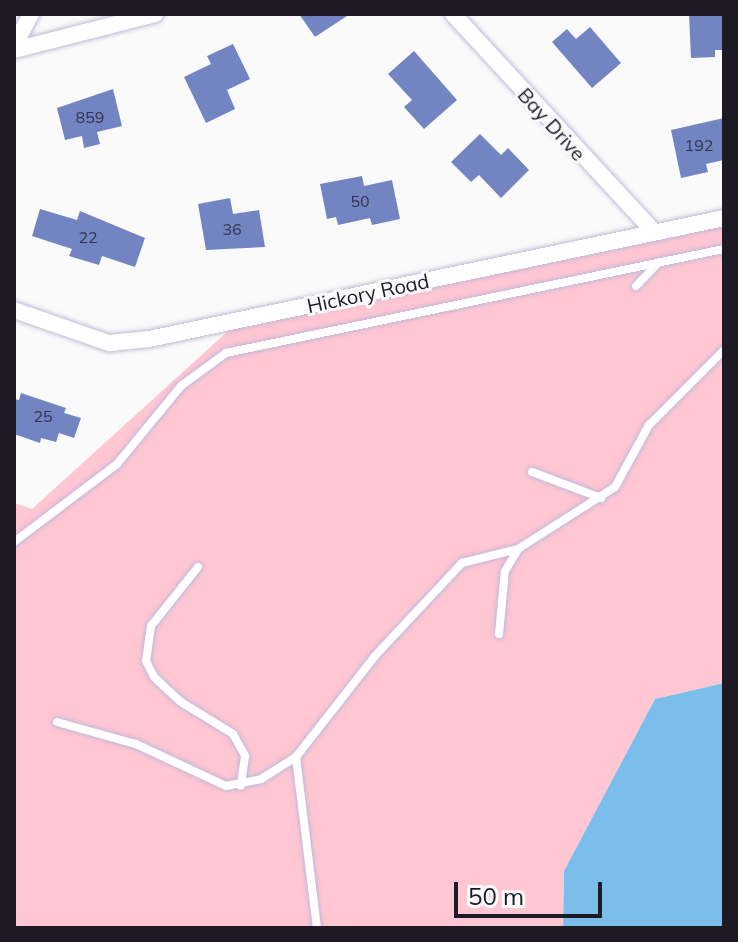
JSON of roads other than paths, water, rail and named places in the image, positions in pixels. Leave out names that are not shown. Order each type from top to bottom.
[{"type":"street","points":[[14,48],[31,14]]},
{"type":"street","points":[[14,48],[155,14]]},
{"type":"street","name":"Bay Drive","points":[[453,14],[654,232]]},
{"type":"street","name":"Hickory Road","points":[[14,310],[109,343],[149,339],[724,218]]},
{"type":"lane","points":[[14,542],[117,464],[181,386],[226,353],[724,249]]},
{"type":"lane","points":[[636,286],[659,262]]},
{"type":"lane","points":[[499,634],[505,571],[518,549],[570,512],[601,498],[615,487],[658,414],[724,350]]},
{"type":"lane","points":[[532,472],[601,498]]},
{"type":"lane","points":[[57,722],[136,744],[205,778],[241,786],[296,757],[442,580],[473,556],[518,549]]},
{"type":"lane","points":[[198,567],[151,626],[146,661],[154,677],[181,702],[233,734],[245,756],[241,786]]},
{"type":"lane","points":[[296,757],[317,928]]},
{"type":"water","points":[[724,683],[724,928],[563,928],[564,871],[655,699]]}]
